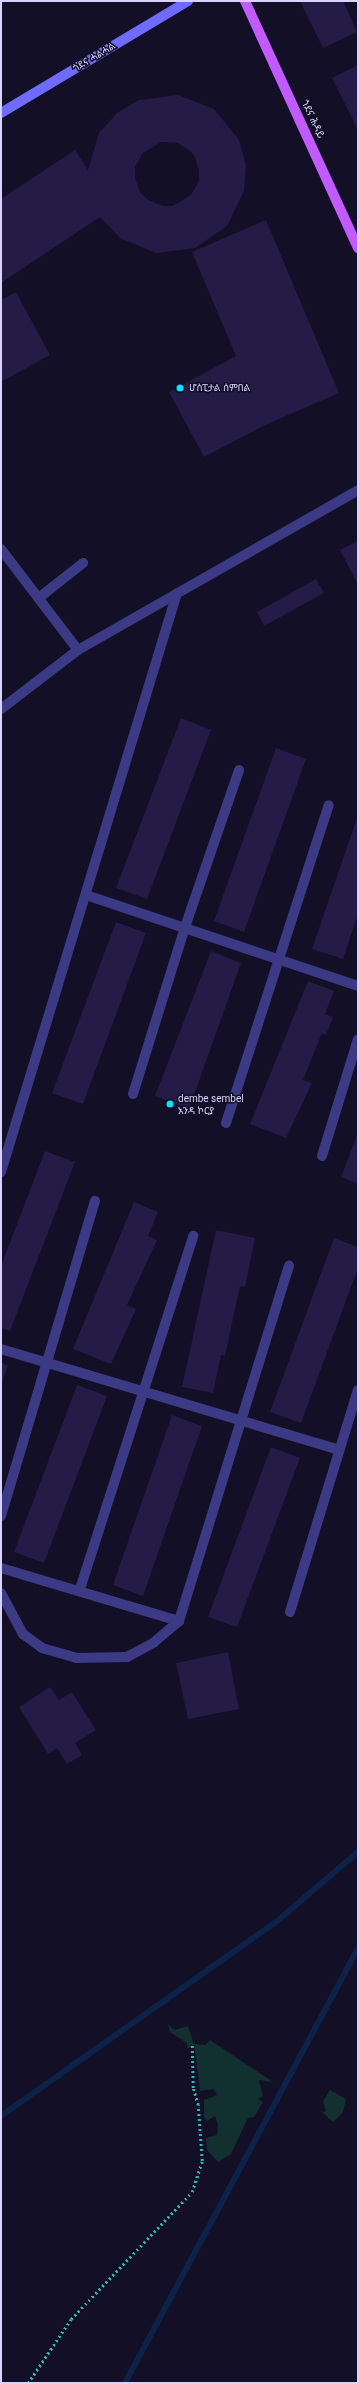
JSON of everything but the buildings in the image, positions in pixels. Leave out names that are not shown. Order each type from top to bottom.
[{"type":"main road","name":"ጎደና ሕዳይ","points":[[245,1],[358,248]]},
{"type":"street","name":"ጎደና ሓልሓል","points":[[1,113],[188,1]]},
{"type":"street","points":[[1,709],[78,650],[358,490]]},
{"type":"street","points":[[1,549],[40,597],[78,650]]},
{"type":"street","points":[[40,597],[83,563]]},
{"type":"street","points":[[1,1172],[177,593]]},
{"type":"street","points":[[133,1094],[185,927],[239,770]]},
{"type":"street","points":[[226,1123],[330,805]]},
{"type":"street","points":[[86,894],[358,986]]},
{"type":"street","points":[[322,1156],[358,1039]]},
{"type":"street","points":[[1,1516],[45,1363],[95,1201]]},
{"type":"street","points":[[80,1589],[193,1236]]},
{"type":"street","points":[[1,1594],[23,1634],[42,1648],[76,1658],[127,1657],[153,1643],[179,1621],[289,1266]]},
{"type":"street","points":[[1,1349],[144,1393],[339,1450]]},
{"type":"street","points":[[290,1612],[358,1390]]},
{"type":"street","points":[[1,1568],[80,1589],[179,1621]]},
{"type":"path","points":[[28,2383],[71,2319],[192,2192],[202,2161],[198,2105],[193,2088],[192,2045]]},
{"type":"green space","points":[[168,2024],[174,2030],[188,2026],[194,2044],[187,2049],[187,2043],[170,2032]]},
{"type":"green space","points":[[210,2040],[273,2082],[259,2080],[263,2096],[258,2099],[263,2102],[254,2117],[248,2118],[231,2154],[218,2162],[207,2150],[206,2138],[217,2135],[218,2124],[215,2116],[207,2121],[204,2117],[204,2100],[217,2095],[214,2089],[200,2091],[194,2044],[205,2045]]},
{"type":"green space","points":[[330,2090],[346,2099],[343,2112],[333,2122],[322,2112],[326,2111],[323,2101]]},
{"type":"waterway","points":[[1,2116],[275,1923],[358,1852]]},
{"type":"waterway","points":[[125,2383],[358,1948]]},
{"type":"place","name":"ሆስፒታል ሰምበል","points":[[180,388]]},
{"type":"place","name":"dembe sembel አንዳ ኮርያ","points":[[170,1104]]}]
